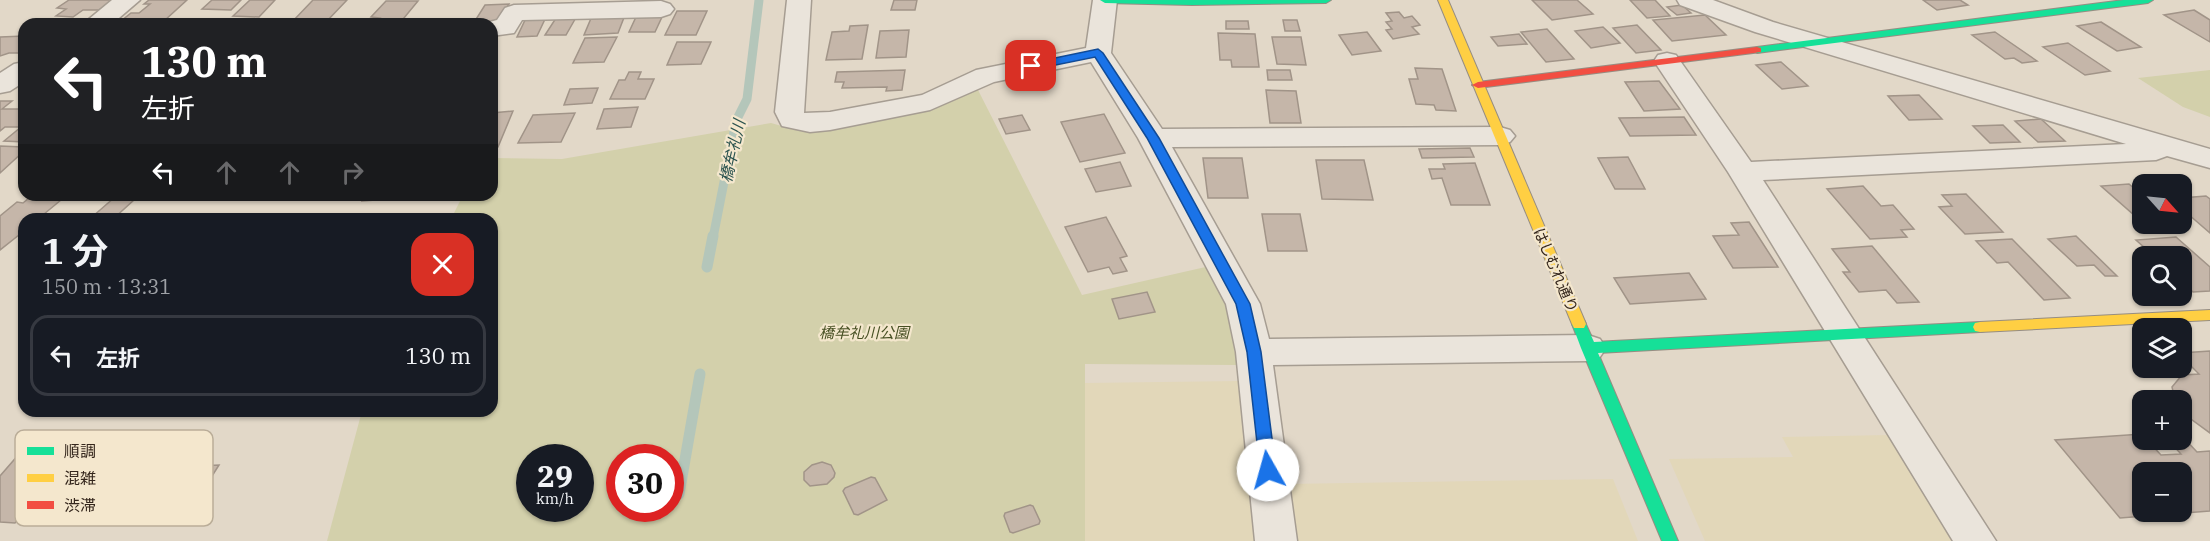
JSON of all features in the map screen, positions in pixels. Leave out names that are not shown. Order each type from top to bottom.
[{"type":"main road","points":[[1105,0],[1192,2],[1326,0]]},
{"type":"main road","name":"はしむれ通り","points":[[1443,0],[1670,541]]},
{"type":"main road","points":[[1478,84],[2148,0]]},
{"type":"main road","points":[[1588,348],[2210,315]]},
{"type":"street","points":[[104,18],[128,0]]},
{"type":"street","points":[[799,0],[789,112],[792,120],[810,123],[830,121],[930,102],[986,76],[1098,53]]},
{"type":"street","points":[[1105,0],[1098,53],[1153,138],[1243,304],[1254,352],[1276,541]]},
{"type":"street","points":[[1689,0],[1764,27],[2210,159]]},
{"type":"street","points":[[498,28],[505,28],[514,13],[661,9]]},
{"type":"street","points":[[1667,61],[1743,172],[1975,541]]},
{"type":"street","points":[[0,85],[18,74]]},
{"type":"street","points":[[1153,138],[1500,136]]},
{"type":"street","points":[[1743,172],[2179,150]]},
{"type":"street","points":[[1254,352],[1588,348]]},
{"type":"shaded area","points":[[1241,381],[1261,541],[1085,541],[1085,383]]},
{"type":"shaded area","points":[[1890,435],[1957,541],[1705,541],[1669,459],[1793,457],[1782,437]]},
{"type":"shaded area","points":[[1613,479],[1638,541],[1295,541],[1286,484]]},
{"type":"green space","points":[[2210,70],[2210,117],[2183,107],[2138,78]]},
{"type":"green space","name":"橋牟礼川公園","points":[[977,88],[1082,295],[1210,266],[1226,301],[1237,365],[1085,364],[1085,541],[327,541],[360,417],[498,417],[498,213],[454,213],[460,201],[498,201],[498,158],[562,159],[771,123],[803,132],[940,104]]},
{"type":"building","points":[[69,0],[114,0],[99,10],[83,10],[73,17],[56,16],[66,9],[57,8]]},
{"type":"building","points":[[149,0],[187,0],[167,18],[125,18],[131,13],[139,13],[150,4],[144,4]]},
{"type":"building","points":[[212,0],[241,0],[231,10],[202,9]]},
{"type":"building","points":[[250,0],[275,0],[259,17],[233,16]]},
{"type":"building","points":[[313,0],[347,0],[330,18],[296,18]]},
{"type":"building","points":[[894,0],[917,0],[915,10],[891,10]]},
{"type":"building","points":[[1532,0],[1577,0],[1593,14],[1552,20]]},
{"type":"building","points":[[1630,0],[1655,0],[1670,16],[1647,18]]},
{"type":"building","points":[[1923,0],[1960,0],[1968,5],[1937,10]]},
{"type":"building","points":[[386,1],[418,1],[404,18],[371,17]]},
{"type":"building","points":[[509,4],[498,22],[498,18],[477,18],[485,5]]},
{"type":"building","points":[[1682,5],[1691,13],[1677,15],[1667,7]]},
{"type":"building","points":[[2194,10],[2210,20],[2210,42],[2164,15]]},
{"type":"building","points":[[677,11],[707,11],[696,35],[665,35]]},
{"type":"building","points":[[1399,12],[1404,18],[1412,16],[1420,25],[1412,27],[1419,34],[1393,39],[1386,30],[1392,29],[1386,22],[1392,21],[1386,13]]},
{"type":"building","points":[[578,14],[566,35],[545,35],[558,15]]},
{"type":"building","points":[[547,15],[537,36],[517,37],[527,16]]},
{"type":"building","points":[[625,15],[618,33],[584,35],[592,16]]},
{"type":"building","points":[[1705,15],[1726,35],[1672,41],[1653,20]]},
{"type":"building","points":[[636,17],[662,17],[655,32],[629,32]]},
{"type":"building","points":[[1283,20],[1297,20],[1300,31],[1285,31]]},
{"type":"building","points":[[1226,21],[1248,21],[1249,29],[1226,29]]},
{"type":"building","points":[[2101,22],[2141,47],[2117,51],[2077,26]]},
{"type":"building","points":[[868,25],[862,59],[826,60],[832,32],[849,31],[850,26]]},
{"type":"building","points":[[1637,25],[1661,50],[1636,53],[1613,28]]},
{"type":"building","points":[[1603,27],[1620,43],[1591,48],[1575,31]]},
{"type":"building","points":[[1547,29],[1574,59],[1546,62],[1521,32]]},
{"type":"building","points":[[909,30],[906,57],[876,58],[880,31]]},
{"type":"building","points":[[1367,32],[1381,51],[1352,55],[1339,35]]},
{"type":"building","points":[[1995,32],[2037,61],[2022,63],[2014,58],[2005,59],[1972,35]]},
{"type":"building","points":[[1218,33],[1255,34],[1259,67],[1232,67],[1231,60],[1220,60]]},
{"type":"building","points":[[1519,34],[1527,44],[1498,46],[1491,37]]},
{"type":"building","points":[[18,36],[18,53],[0,56],[0,37]]},
{"type":"building","points":[[617,37],[604,62],[573,63],[585,38]]},
{"type":"building","points":[[1272,37],[1301,37],[1306,65],[1277,64]]},
{"type":"building","points":[[677,42],[711,42],[701,64],[667,65]]},
{"type":"building","points":[[2068,43],[2110,71],[2085,75],[2043,47]]},
{"type":"building","points":[[1781,62],[1808,86],[1782,89],[1756,65]]},
{"type":"building","points":[[1415,68],[1442,69],[1456,111],[1436,110],[1434,105],[1416,104],[1409,79],[1418,79]]},
{"type":"building","points":[[905,70],[902,90],[886,91],[887,87],[842,88],[844,82],[835,82],[837,72]]},
{"type":"building","points":[[1267,70],[1290,70],[1292,80],[1268,80]]},
{"type":"building","points":[[629,72],[641,72],[638,79],[654,79],[645,99],[610,99],[619,80],[625,80]]},
{"type":"building","points":[[1659,81],[1680,109],[1644,111],[1625,82]]},
{"type":"building","points":[[598,88],[592,103],[564,105],[570,89]]},
{"type":"building","points":[[1266,90],[1296,91],[1301,123],[1270,123]]},
{"type":"building","points":[[1919,95],[1942,119],[1909,120],[1888,96]]},
{"type":"building","points":[[0,101],[12,101],[2,109],[18,109],[18,127],[5,127],[0,131]]},
{"type":"building","points":[[638,107],[631,127],[597,129],[604,109]]},
{"type":"building","points":[[513,111],[498,147],[498,112]]},
{"type":"building","points":[[575,113],[561,142],[518,143],[533,115]]},
{"type":"building","points":[[1104,114],[1125,153],[1080,162],[1061,122]]},
{"type":"building","points":[[1022,115],[1030,130],[1006,134],[999,119]]},
{"type":"building","points":[[1684,117],[1696,135],[1630,136],[1619,118]]},
{"type":"building","points":[[2041,119],[2065,141],[2038,142],[2015,121]]},
{"type":"building","points":[[2003,125],[2020,142],[1990,143],[1973,126]]},
{"type":"building","points":[[18,129],[18,142],[4,141]]},
{"type":"building","points":[[0,146],[18,147],[18,156],[0,173]]},
{"type":"building","points":[[1470,148],[1474,157],[1422,158],[1419,149]]},
{"type":"building","points":[[1628,157],[1645,189],[1615,189],[1598,158]]},
{"type":"building","points":[[1203,158],[1242,158],[1248,198],[1208,198]]},
{"type":"building","points":[[1316,160],[1364,160],[1373,200],[1322,199]]},
{"type":"building","points":[[1120,162],[1131,186],[1096,192],[1085,169]]},
{"type":"building","points":[[1475,163],[1490,205],[1451,205],[1442,178],[1432,179],[1429,169],[1445,169],[1443,164]]},
{"type":"building","points":[[2129,184],[2132,187],[2132,213],[2101,186]]},
{"type":"building","points":[[1863,186],[1881,206],[1893,205],[1914,229],[1901,230],[1907,237],[1870,239],[1827,189]]},
{"type":"building","points":[[1966,194],[2003,232],[1965,234],[1939,207],[1952,206],[1942,195]]},
{"type":"building","points":[[2206,196],[2210,199],[2210,233],[2192,217],[2192,197]]},
{"type":"building","points":[[25,201],[60,201],[45,213],[18,213],[18,236],[0,250],[0,216],[17,202]]},
{"type":"building","points":[[110,201],[133,201],[120,213],[97,213]]},
{"type":"building","points":[[1262,214],[1300,214],[1307,251],[1268,251]]},
{"type":"building","points":[[1106,217],[1127,256],[1120,258],[1127,271],[1113,274],[1109,267],[1088,272],[1065,227]]},
{"type":"building","points":[[1749,222],[1778,267],[1733,268],[1713,236],[1739,235],[1731,223]]},
{"type":"building","points":[[2076,236],[2117,276],[2105,276],[2094,265],[2077,266],[2048,239]]},
{"type":"building","points":[[2176,237],[2186,246],[2143,246],[2136,240]]},
{"type":"building","points":[[2012,239],[2070,298],[2044,300],[2008,262],[1997,263],[1976,241]]},
{"type":"building","points":[[1872,246],[1919,302],[1897,303],[1886,290],[1859,292],[1843,272],[1850,272],[1832,249]]},
{"type":"building","points":[[2192,251],[2210,267],[2210,291],[2193,292]]},
{"type":"building","points":[[1689,273],[1706,299],[1630,304],[1614,278]]},
{"type":"building","points":[[1147,292],[1155,312],[1119,319],[1112,299]]},
{"type":"building","points":[[2210,351],[2210,433],[2192,420],[2192,390],[2173,390],[2172,387],[2180,378],[2192,378],[2192,374],[2199,374],[2192,367],[2192,352]]},
{"type":"building","points":[[2132,435],[2132,450],[2156,450],[2161,455],[2181,454],[2177,450],[2192,450],[2192,447],[2197,452],[2210,451],[2210,511],[2192,512],[2192,462],[2132,462],[2132,517],[2120,518],[2055,440]]},
{"type":"building","points":[[15,459],[15,523],[0,522],[0,476]]},
{"type":"building","points":[[822,462],[831,465],[835,473],[834,477],[827,484],[810,486],[804,480],[804,472],[812,465]]},
{"type":"building","points":[[213,465],[219,465],[213,474]]},
{"type":"building","points":[[871,477],[875,478],[887,500],[858,515],[854,514],[843,491]]},
{"type":"building","points":[[1033,506],[1040,521],[1039,524],[1010,532],[1005,513]]},
{"type":"waterway","name":"橋牟礼川","points":[[713,238],[736,121],[747,99],[759,0]]},
{"type":"waterway","name":"橋牟礼川","points":[[707,267],[713,236]]},
{"type":"waterway","name":"橋牟礼川","points":[[684,465],[700,374]]},
{"type":"traffic: fast","points":[[1105,0],[1192,2],[1326,0]]},
{"type":"traffic: fast","points":[[1757,50],[2148,0]]},
{"type":"traffic: fast","points":[[1579,324],[1670,541]]},
{"type":"traffic: fast","points":[[1588,348],[1980,327]]},
{"type":"traffic: slow","points":[[1443,0],[1579,324]]},
{"type":"traffic: slow","points":[[1980,327],[2210,315]]},
{"type":"traffic: jam","points":[[1478,85],[1757,50]]},
{"type":"route","points":[[1031,66],[1098,53],[1153,138],[1243,304],[1254,352],[1268,470]]}]
